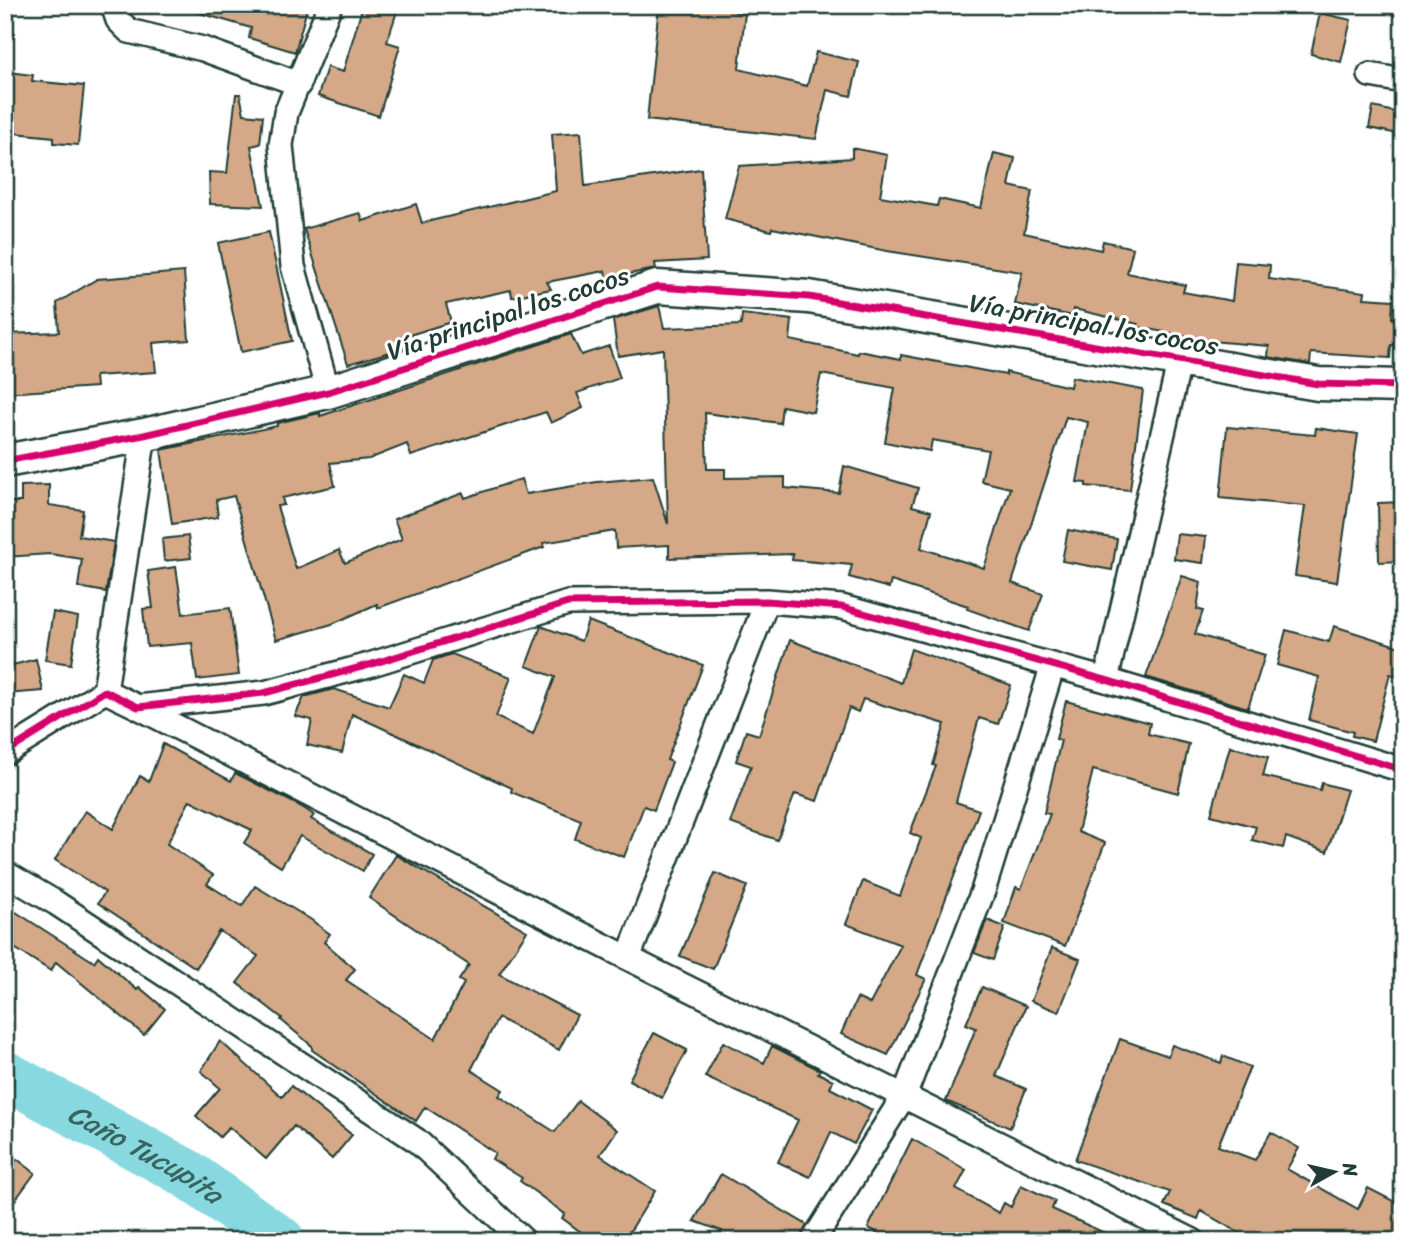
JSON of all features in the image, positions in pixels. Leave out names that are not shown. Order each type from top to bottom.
[{"type":"street","points":[[113,5],[118,20],[129,31],[203,49],[299,85]]},
{"type":"street","points":[[328,392],[293,267],[281,145],[285,113],[299,85],[330,5]]},
{"type":"street","points":[[1370,75],[1403,81]]},
{"type":"street","name":"Vía principal los cocos","points":[[5,461],[144,435],[328,392],[657,287],[809,297],[1318,384],[1403,386]]},
{"type":"street","points":[[1106,680],[1180,359]]},
{"type":"street","points":[[106,691],[144,435]]},
{"type":"street","points":[[138,707],[264,693],[369,665],[568,603],[767,601],[842,607],[1106,680],[1403,770]]},
{"type":"street","points":[[628,958],[767,601]]},
{"type":"street","points":[[813,1241],[905,1094],[983,891],[1053,665]]},
{"type":"street","points":[[106,691],[628,958],[905,1094],[1194,1241]]},
{"type":"street","points":[[5,752],[106,691]]},
{"type":"street","points":[[5,873],[56,902],[416,1140],[524,1241]]},
{"type":"building","points":[[194,5],[308,5],[295,52],[249,38],[251,28],[193,11]]},
{"type":"building","points":[[363,5],[399,5],[387,42],[400,46],[379,116],[318,96],[327,67],[343,72]]},
{"type":"building","points":[[659,5],[735,5],[735,12],[745,13],[739,69],[807,86],[816,52],[859,62],[851,96],[827,90],[816,139],[647,120]]},
{"type":"building","points":[[1320,13],[1351,20],[1341,62],[1311,54]]},
{"type":"building","points":[[8,72],[33,75],[32,81],[84,86],[78,145],[54,143],[54,137],[5,132]]},
{"type":"building","points":[[236,94],[240,94],[244,114],[263,116],[260,144],[251,146],[263,206],[210,204],[209,172],[227,173]]},
{"type":"building","points":[[1373,107],[1403,114],[1403,135],[1369,128]]},
{"type":"building","points":[[581,132],[585,186],[701,169],[707,260],[655,263],[656,269],[607,278],[605,271],[547,282],[551,289],[512,297],[511,290],[446,304],[451,322],[400,338],[404,348],[348,364],[304,229],[360,213],[363,221],[416,204],[422,223],[556,191],[552,134]]},
{"type":"building","points":[[852,148],[887,155],[880,196],[937,206],[939,199],[981,208],[994,153],[1015,158],[1009,186],[1032,191],[1024,233],[1101,250],[1103,241],[1133,248],[1127,273],[1185,285],[1183,292],[1232,301],[1236,262],[1270,265],[1269,279],[1365,292],[1364,298],[1393,300],[1392,318],[1403,319],[1403,346],[1391,345],[1390,358],[1311,353],[1310,364],[1268,357],[1269,346],[1210,341],[1138,327],[1138,324],[1074,309],[1073,316],[1015,304],[1022,272],[887,251],[772,228],[771,231],[725,219],[739,166],[852,158]]},
{"type":"building","points":[[269,232],[292,341],[241,352],[218,243]]},
{"type":"building","points":[[184,272],[189,340],[153,343],[156,372],[95,376],[96,387],[5,393],[5,334],[59,332],[57,303],[97,279]]},
{"type":"building","points":[[659,306],[664,328],[741,325],[742,314],[792,320],[790,340],[858,354],[859,351],[901,359],[901,355],[1006,375],[1006,372],[1070,387],[1072,377],[1143,390],[1130,490],[1086,486],[1086,483],[1077,482],[1088,422],[1066,417],[1012,583],[1043,594],[1029,631],[967,609],[968,606],[891,581],[889,588],[849,577],[852,565],[792,560],[793,554],[669,558],[669,545],[616,548],[615,531],[543,543],[544,547],[378,608],[377,604],[332,624],[276,640],[234,496],[216,500],[218,517],[172,524],[161,450],[277,426],[277,423],[320,413],[320,416],[571,334],[581,355],[609,346],[620,378],[577,393],[583,408],[551,423],[546,412],[411,456],[407,444],[369,459],[330,463],[335,486],[282,498],[284,505],[277,506],[296,569],[339,550],[345,563],[402,539],[394,519],[463,493],[465,498],[521,479],[526,494],[597,482],[653,477],[668,524],[663,349],[618,356],[613,320]],"holes":[[[821,374],[895,388],[885,442],[930,451],[932,440],[988,450],[981,481],[1010,488],[984,568],[921,548],[931,511],[912,506],[918,488],[844,466],[839,493],[785,488],[785,477],[725,478],[725,469],[707,469],[705,413],[780,423],[782,406],[813,412]]]},
{"type":"building","points":[[1227,427],[1315,435],[1316,428],[1358,434],[1337,582],[1295,576],[1305,506],[1220,498]]},
{"type":"building","points":[[49,485],[49,505],[83,510],[79,536],[114,542],[106,592],[78,587],[82,559],[50,554],[5,557],[5,502],[21,502],[21,486]]},
{"type":"building","points":[[1403,502],[1403,561],[1379,562],[1378,503]]},
{"type":"building","points":[[1068,530],[1117,539],[1112,570],[1062,561]]},
{"type":"building","points":[[1177,534],[1206,537],[1203,563],[1174,559]]},
{"type":"building","points":[[188,536],[191,558],[164,561],[162,539]]},
{"type":"building","points":[[176,567],[183,614],[230,608],[239,675],[197,680],[192,643],[147,647],[143,609],[153,608],[148,571]]},
{"type":"building","points":[[1182,576],[1201,582],[1197,609],[1203,611],[1195,634],[1265,655],[1248,708],[1146,677]]},
{"type":"building","points":[[53,612],[78,617],[71,664],[45,660]]},
{"type":"building","points":[[588,621],[703,665],[667,760],[672,762],[654,810],[644,806],[624,857],[575,839],[581,820],[511,792],[512,788],[352,714],[342,753],[307,745],[312,720],[295,716],[304,697],[334,689],[389,707],[404,674],[424,683],[433,660],[452,654],[511,677],[496,717],[533,734],[555,677],[526,666],[541,626],[581,641]]},
{"type":"building","points":[[1334,626],[1403,648],[1403,678],[1390,674],[1373,741],[1352,736],[1353,732],[1309,720],[1319,677],[1277,665],[1286,630],[1329,642]]},
{"type":"building","points":[[790,640],[901,683],[911,649],[1011,685],[998,724],[979,718],[956,802],[979,810],[917,975],[926,979],[888,1055],[841,1034],[857,998],[870,1004],[901,945],[846,924],[863,881],[900,896],[921,838],[910,833],[936,766],[933,765],[945,724],[863,699],[858,712],[849,708],[817,801],[795,794],[777,840],[730,823],[751,766],[736,761],[746,731],[759,735]]},
{"type":"building","points":[[36,659],[43,691],[5,694],[5,667]]},
{"type":"building","points":[[1066,701],[1150,723],[1148,734],[1189,744],[1178,793],[1093,770],[1078,832],[1105,843],[1065,946],[1004,923],[1016,887],[1021,889],[1050,814],[1044,813],[1061,740],[1056,739]]},
{"type":"building","points":[[163,744],[231,781],[235,773],[302,807],[314,815],[311,819],[372,854],[363,871],[300,836],[281,867],[244,843],[252,830],[190,800],[167,844],[213,875],[207,884],[242,906],[255,886],[310,919],[330,934],[324,942],[355,969],[346,980],[435,1039],[464,983],[459,980],[469,965],[369,898],[396,855],[527,931],[499,974],[577,1015],[559,1050],[498,1018],[471,1070],[503,1090],[499,1096],[555,1132],[578,1101],[617,1130],[600,1155],[655,1191],[624,1241],[593,1241],[562,1218],[565,1214],[520,1181],[522,1178],[492,1159],[495,1153],[425,1107],[416,1121],[312,1050],[312,1046],[281,1020],[282,1018],[237,983],[258,956],[219,931],[196,968],[98,903],[105,892],[55,860],[85,811],[113,829],[140,776],[149,781]]},
{"type":"building","points":[[1230,746],[1268,757],[1263,776],[1320,790],[1322,783],[1347,790],[1327,852],[1286,837],[1283,848],[1252,840],[1256,827],[1211,815]]},
{"type":"building","points":[[715,873],[747,886],[713,969],[680,956]]},
{"type":"building","points":[[5,905],[94,962],[98,956],[137,990],[139,987],[165,1009],[144,1035],[56,962],[51,971],[5,942]]},
{"type":"building","points":[[987,920],[1005,927],[993,960],[974,953]]},
{"type":"building","points":[[1052,948],[1080,959],[1059,1012],[1031,1001]]},
{"type":"building","points":[[982,987],[1026,1006],[996,1076],[1026,1089],[1010,1128],[946,1101],[976,1028],[966,1024]]},
{"type":"building","points":[[654,1033],[687,1050],[662,1098],[629,1080]]},
{"type":"building","points":[[1120,1039],[1168,1056],[1172,1045],[1221,1063],[1223,1056],[1250,1067],[1218,1146],[1255,1160],[1271,1132],[1299,1148],[1287,1169],[1358,1209],[1368,1188],[1403,1206],[1403,1241],[1253,1241],[1201,1211],[1198,1219],[1164,1205],[1170,1192],[1075,1160]]},
{"type":"building","points":[[220,1041],[282,1097],[291,1086],[352,1135],[332,1159],[294,1126],[266,1159],[229,1127],[220,1137],[196,1116],[220,1088],[201,1071]]},
{"type":"building","points":[[723,1042],[764,1063],[772,1046],[820,1070],[818,1073],[833,1080],[830,1088],[872,1110],[854,1144],[831,1132],[810,1177],[778,1162],[798,1120],[705,1077]]},
{"type":"building","points":[[912,1139],[966,1170],[956,1189],[999,1213],[1004,1203],[1011,1207],[1021,1185],[1055,1201],[1052,1209],[1122,1241],[872,1241],[877,1232],[868,1228]]},
{"type":"building","points":[[17,1159],[35,1173],[5,1214],[5,1175]]},
{"type":"building","points":[[721,1174],[807,1225],[799,1241],[716,1241],[722,1231],[694,1221]]},
{"type":"waterway","name":"Caño Tucupita","points":[[5,1075],[186,1173],[281,1241]]},
{"type":"cycle path","points":[[5,461],[144,435],[328,392],[657,287],[809,297],[1318,384],[1403,386]]},
{"type":"cycle path","points":[[5,753],[105,691],[138,707],[264,693],[369,665],[568,603],[767,601],[842,607],[1106,680],[1403,770]]}]
